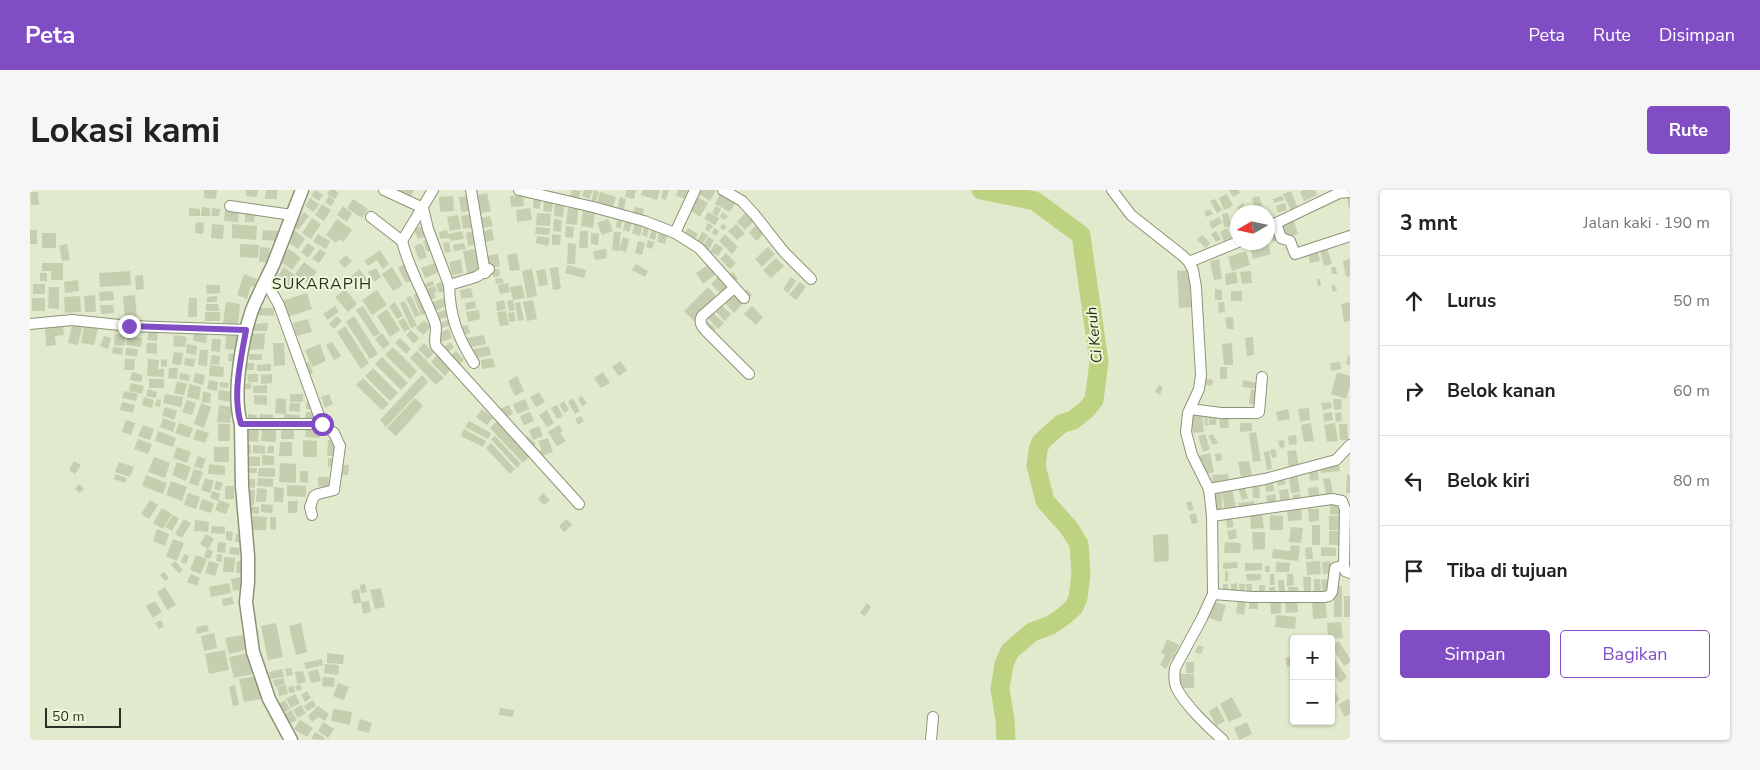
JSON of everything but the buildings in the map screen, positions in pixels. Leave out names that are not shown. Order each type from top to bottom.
[{"type":"street","points":[[291,740],[268,699],[252,652],[246,602],[248,556],[242,486],[238,379],[246,330],[302,190]]},
{"type":"street","points":[[384,190],[423,208]]},
{"type":"street","points":[[402,241],[433,190]]},
{"type":"street","points":[[449,285],[476,277],[487,271],[470,190]]},
{"type":"street","points":[[519,190],[644,221],[674,233],[699,248],[744,298]]},
{"type":"street","points":[[674,233],[695,190]]},
{"type":"street","points":[[723,190],[742,201],[784,252],[812,279]]},
{"type":"street","points":[[1112,190],[1131,214],[1190,262],[1193,270],[1196,288],[1201,375],[1199,389],[1190,408],[1186,432],[1192,455],[1209,489],[1212,516],[1213,594],[1174,668],[1174,675],[1177,690],[1208,727],[1223,740]]},
{"type":"street","points":[[1275,224],[1339,192],[1350,192]]},
{"type":"street","points":[[230,206],[292,215]]},
{"type":"street","points":[[423,208],[428,229],[449,285],[455,327],[474,363]]},
{"type":"street","points":[[370,218],[402,241],[406,255],[436,324],[436,346],[579,504]]},
{"type":"street","points":[[1275,229],[1281,238],[1290,241],[1295,254],[1350,236]]},
{"type":"street","points":[[1190,262],[1230,245]]},
{"type":"street","points":[[265,280],[279,305],[322,424],[334,433],[340,446],[334,490],[314,496],[310,507],[312,515]]},
{"type":"street","points":[[734,288],[702,316],[700,320],[705,330],[749,374]]},
{"type":"street","points":[[30,324],[72,320],[129,326],[246,330]]},
{"type":"street","points":[[1190,408],[1221,413],[1257,413],[1259,412],[1262,377]]},
{"type":"street","points":[[241,424],[322,424]]},
{"type":"street","points":[[1209,489],[1265,478],[1336,460],[1350,445]]},
{"type":"street","points":[[1212,516],[1336,499],[1342,501],[1345,509],[1347,569],[1335,568],[1332,592],[1329,596],[1324,597],[1252,597],[1213,594]]},
{"type":"street","points":[[931,740],[933,717]]},
{"type":"waterway","name":"Ci Keruh","points":[[981,190],[1035,201],[1081,235],[1099,362],[1094,400],[1087,409],[1073,420],[1061,424],[1041,442],[1038,450],[1036,466],[1045,501],[1069,528],[1079,544],[1081,573],[1078,598],[1074,607],[1051,625],[1032,632],[1010,651],[1004,664],[1000,689],[1006,740]]},
{"type":"district","name":"SUKARAPIH","points":[[322,283]]},
{"type":"route","points":[[129,326],[246,330],[238,379],[238,414],[241,424],[322,424]]}]
